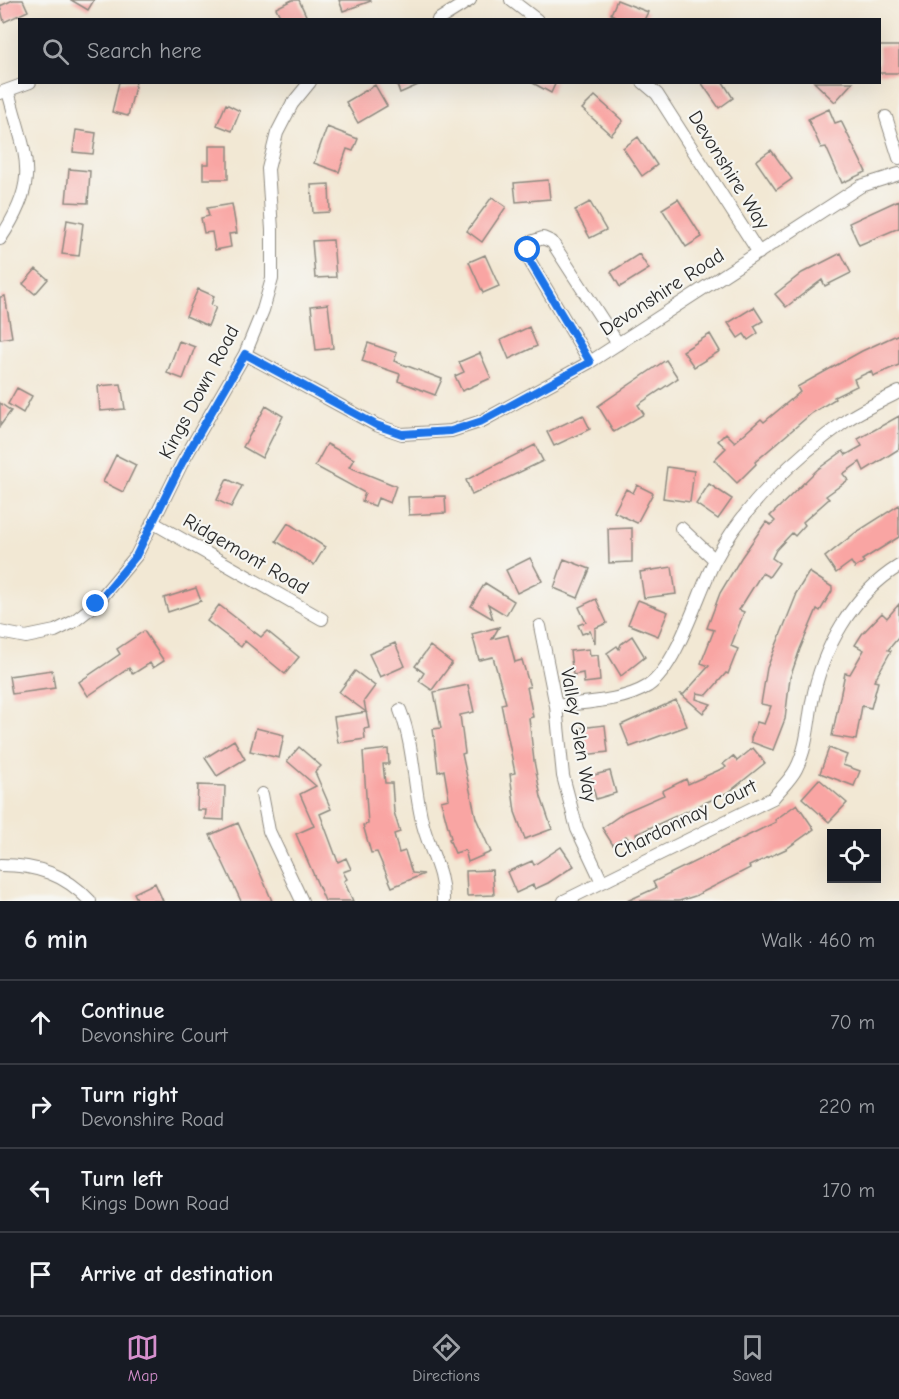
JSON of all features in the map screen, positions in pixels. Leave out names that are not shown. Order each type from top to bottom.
[{"type":"street","points":[[441,18],[470,0]]},
{"type":"street","points":[[511,0],[534,18]]},
{"type":"street","points":[[0,238],[18,212],[27,184],[27,162],[4,92],[25,84]]},
{"type":"street","name":"Kings Down Road","points":[[0,632],[26,637],[55,631],[74,622],[96,604],[136,556],[152,522],[245,354],[263,310],[272,279],[268,169],[278,132],[292,104],[308,84]]},
{"type":"street","name":"Devonshire Way","points":[[645,84],[657,94],[759,253]]},
{"type":"street","points":[[886,117],[899,158]]},
{"type":"street","name":"Devonshire Road","points":[[245,354],[376,425],[402,434],[451,431],[482,421],[590,362],[861,186],[899,174]]},
{"type":"street","points":[[590,362],[528,258],[531,242],[543,238],[552,242],[618,344]]},
{"type":"street","points":[[556,706],[615,698],[649,686],[668,666],[715,560],[744,518],[787,469],[848,420],[899,392]]},
{"type":"street","name":"Ridgemont Road","points":[[152,522],[322,620]]},
{"type":"street","points":[[681,528],[715,560]]},
{"type":"street","name":"Chardonnay Court","points":[[564,901],[773,798],[796,771],[806,745],[813,700],[823,659],[846,616],[889,572],[899,566]]},
{"type":"street","name":"Valley Glen Way","points":[[540,626],[556,706],[563,776],[577,829],[602,882]]},
{"type":"street","points":[[400,710],[410,735],[423,825],[437,859],[444,885],[443,901]]},
{"type":"street","points":[[262,794],[269,831],[302,901]]},
{"type":"street","points":[[0,865],[42,869],[60,876],[76,886],[90,901]]},
{"type":"building","points":[[13,0],[23,0],[28,11],[4,22],[0,6]]},
{"type":"building","points":[[71,0],[94,0],[88,10]]},
{"type":"building","points":[[292,0],[299,0],[307,18],[281,18],[276,8]]},
{"type":"building","points":[[339,0],[370,0],[371,1],[343,11]]},
{"type":"building","points":[[617,0],[648,12],[645,18],[618,18],[611,14]]},
{"type":"building","points":[[881,46],[899,46],[899,73],[881,73]]},
{"type":"building","points":[[119,84],[136,84],[128,116],[112,112]]},
{"type":"building","points":[[397,84],[420,84],[400,93]]},
{"type":"building","points":[[535,84],[555,84],[551,93]]},
{"type":"building","points":[[702,84],[724,84],[733,98],[719,108]]},
{"type":"building","points":[[816,84],[851,84],[835,102]]},
{"type":"building","points":[[375,85],[387,106],[358,123],[346,102]]},
{"type":"building","points":[[595,96],[623,121],[611,135],[582,109]]},
{"type":"building","points":[[226,104],[240,111],[232,131],[217,125]]},
{"type":"building","points":[[829,109],[835,123],[841,121],[866,172],[842,183],[826,147],[821,148],[808,119]]},
{"type":"building","points":[[327,127],[358,139],[353,151],[347,149],[339,172],[314,163]]},
{"type":"building","points":[[76,130],[96,133],[93,154],[73,152]]},
{"type":"building","points":[[638,137],[657,165],[642,176],[623,148]]},
{"type":"building","points":[[209,146],[228,146],[228,179],[203,179],[203,164],[209,164]]},
{"type":"building","points":[[771,150],[792,179],[776,190],[756,161]]},
{"type":"building","points":[[69,169],[90,171],[88,203],[66,202]]},
{"type":"building","points":[[548,180],[550,199],[516,202],[514,183]]},
{"type":"building","points":[[329,184],[330,212],[313,213],[311,185]]},
{"type":"building","points":[[492,197],[506,207],[482,242],[467,231]]},
{"type":"building","points":[[678,199],[702,237],[686,247],[662,209]]},
{"type":"building","points":[[899,200],[899,228],[859,245],[849,223]]},
{"type":"building","points":[[590,202],[606,230],[590,238],[575,210]]},
{"type":"building","points":[[232,204],[237,233],[229,234],[231,247],[215,250],[212,232],[204,233],[201,218],[209,216],[207,208]]},
{"type":"building","points":[[67,220],[83,223],[79,256],[62,254]]},
{"type":"building","points":[[333,240],[336,277],[315,278],[312,241]]},
{"type":"building","points":[[841,253],[851,273],[825,286],[822,280],[786,307],[775,294],[802,273]]},
{"type":"building","points":[[639,254],[649,269],[620,287],[611,272]]},
{"type":"building","points":[[485,255],[499,286],[483,293],[469,262]]},
{"type":"building","points":[[36,269],[48,279],[35,294],[23,284]]},
{"type":"building","points":[[198,289],[214,296],[211,305],[216,307],[208,326],[186,316]]},
{"type":"building","points":[[5,296],[12,337],[0,339],[0,297]]},
{"type":"building","points":[[328,304],[333,348],[316,350],[311,306]]},
{"type":"building","points":[[754,307],[763,321],[754,326],[758,333],[748,340],[744,334],[738,338],[728,323]]},
{"type":"building","points":[[529,327],[537,346],[509,359],[501,340]]},
{"type":"building","points":[[710,334],[720,351],[694,367],[683,351]]},
{"type":"building","points":[[899,334],[899,365],[873,376],[871,371],[854,379],[857,386],[834,397],[835,399],[812,413],[755,462],[756,464],[737,483],[714,460],[726,448],[718,441],[726,433],[735,442],[761,419],[764,422],[800,392],[797,387],[862,351]]},
{"type":"building","points":[[179,341],[195,347],[183,379],[167,373]]},
{"type":"building","points":[[368,343],[397,353],[394,361],[442,379],[435,395],[398,381],[400,374],[362,361]]},
{"type":"building","points":[[480,353],[491,378],[462,391],[455,376],[464,372],[459,362]]},
{"type":"building","points":[[666,360],[678,378],[638,405],[644,414],[614,432],[598,406]]},
{"type":"building","points":[[121,384],[125,409],[100,411],[98,386]]},
{"type":"building","points":[[17,388],[32,396],[23,413],[8,404]]},
{"type":"building","points":[[0,403],[11,411],[0,426]]},
{"type":"building","points":[[266,406],[283,416],[262,458],[243,447]]},
{"type":"building","points":[[583,415],[590,429],[554,446],[547,432]]},
{"type":"building","points":[[899,416],[899,449],[864,471],[860,462],[843,474],[848,480],[826,496],[829,499],[803,522],[805,525],[795,536],[792,533],[776,550],[772,558],[779,563],[769,577],[762,573],[739,610],[744,612],[731,646],[738,649],[728,674],[726,673],[707,695],[697,693],[696,699],[711,704],[703,713],[681,694],[684,694],[709,666],[701,663],[714,630],[707,628],[720,593],[741,558],[766,522],[771,525],[775,521],[770,516],[818,469],[843,451],[846,455],[862,446],[858,439]]},
{"type":"building","points":[[327,444],[354,459],[349,467],[396,486],[390,503],[378,498],[375,506],[362,501],[365,493],[315,466]]},
{"type":"building","points":[[535,445],[543,461],[472,495],[466,480]]},
{"type":"building","points":[[116,455],[136,465],[123,492],[103,482]]},
{"type":"building","points":[[667,467],[694,471],[690,502],[663,498]]},
{"type":"building","points":[[227,479],[242,486],[231,507],[217,500]]},
{"type":"building","points":[[709,484],[732,499],[718,519],[696,504]]},
{"type":"building","points":[[637,485],[653,493],[637,523],[614,512],[626,489],[633,493]]},
{"type":"building","points":[[445,496],[446,513],[409,515],[408,497]]},
{"type":"building","points":[[899,505],[899,537],[862,560],[864,562],[855,568],[851,562],[836,573],[825,557],[855,533]]},
{"type":"building","points":[[288,523],[325,547],[314,565],[276,541]]},
{"type":"building","points":[[632,528],[632,562],[609,563],[608,529]]},
{"type":"building","points":[[530,558],[542,581],[517,593],[506,570]]},
{"type":"building","points":[[564,559],[590,569],[578,598],[554,588]]},
{"type":"building","points":[[672,567],[676,594],[644,598],[640,572]]},
{"type":"building","points":[[809,572],[832,587],[832,591],[820,611],[817,609],[800,649],[790,678],[785,719],[773,750],[751,742],[751,738],[757,722],[764,724],[771,706],[761,704],[767,668],[795,595]]},
{"type":"building","points":[[485,583],[514,601],[506,615],[488,604],[493,619],[471,606]]},
{"type":"building","points":[[196,588],[201,601],[168,612],[164,598]]},
{"type":"building","points":[[596,599],[607,623],[595,628],[595,643],[590,631],[582,634],[578,625],[586,622],[579,607]]},
{"type":"building","points":[[638,600],[668,612],[658,636],[628,624]]},
{"type":"building","points":[[899,604],[899,637],[888,650],[891,651],[874,681],[878,682],[871,708],[862,706],[856,740],[832,736],[845,673],[850,674],[864,650],[855,645],[882,613],[887,618]]},
{"type":"building","points":[[219,605],[261,637],[267,631],[299,657],[285,674],[245,641],[241,647],[207,621]]},
{"type":"building","points":[[499,627],[492,639],[508,635],[515,662],[522,660],[530,687],[527,687],[533,717],[529,718],[534,761],[541,797],[552,829],[525,839],[515,812],[510,774],[515,773],[501,704],[506,703],[493,657],[479,660],[472,634]]},
{"type":"building","points":[[144,631],[164,661],[153,668],[150,663],[133,674],[129,668],[88,696],[79,682],[120,654],[117,649]]},
{"type":"building","points":[[632,636],[645,657],[621,676],[607,653],[617,646],[619,649],[621,644]]},
{"type":"building","points":[[395,643],[405,666],[380,677],[369,654]]},
{"type":"building","points":[[430,646],[452,663],[432,690],[419,681],[424,673],[415,666]]},
{"type":"building","points":[[589,649],[590,656],[598,655],[600,681],[584,683],[583,673],[573,675],[570,651]]},
{"type":"building","points":[[52,670],[55,688],[12,694],[9,676]]},
{"type":"building","points":[[355,671],[375,686],[364,701],[369,728],[364,729],[365,739],[338,743],[334,717],[366,712],[339,692]]},
{"type":"building","points":[[468,685],[474,712],[460,715],[465,753],[462,754],[476,818],[491,852],[468,862],[465,850],[455,853],[449,839],[451,838],[441,801],[449,799],[444,770],[438,772],[433,729],[441,728],[434,692]]},
{"type":"building","points":[[676,700],[687,726],[630,747],[621,725]]},
{"type":"building","points":[[605,725],[608,752],[584,755],[580,728]]},
{"type":"building","points":[[256,728],[284,735],[279,758],[250,751]]},
{"type":"building","points":[[234,740],[245,759],[217,776],[205,758]]},
{"type":"building","points":[[299,747],[321,766],[315,772],[331,809],[320,814],[338,862],[346,858],[351,869],[343,872],[347,879],[344,881],[353,901],[325,901],[296,834],[314,826],[300,794],[316,786],[287,761]]},
{"type":"building","points":[[753,748],[765,763],[729,792],[636,834],[638,837],[631,842],[626,836],[613,845],[602,828],[625,812],[664,795],[662,791],[686,779],[688,784],[726,767],[723,764],[733,756],[737,761]]},
{"type":"building","points":[[829,748],[847,755],[843,765],[860,771],[854,786],[820,773]]},
{"type":"building","points":[[388,749],[389,764],[383,764],[385,783],[392,783],[394,812],[400,832],[394,834],[399,853],[405,851],[412,873],[424,874],[392,887],[377,852],[371,853],[363,825],[368,824],[363,752]]},
{"type":"building","points":[[610,771],[616,793],[596,799],[590,776]]},
{"type":"building","points":[[819,779],[847,803],[829,822],[802,798]]},
{"type":"building","points":[[198,785],[225,786],[224,820],[205,819],[206,810],[197,810]]},
{"type":"building","points":[[797,804],[814,829],[786,849],[749,866],[750,868],[695,896],[679,901],[627,901],[656,888],[653,882],[776,822],[775,820]]},
{"type":"building","points":[[238,823],[272,901],[241,901],[210,835]]},
{"type":"building","points":[[561,847],[574,866],[548,883],[535,889],[533,885],[516,893],[507,872],[532,861],[534,865]]},
{"type":"building","points":[[492,870],[494,895],[467,896],[466,871]]},
{"type":"building","points":[[155,883],[163,901],[138,901],[134,893]]},
{"type":"route","points":[[96,604],[136,556],[182,463],[245,354],[376,425],[402,434],[451,431],[482,421],[590,362],[528,258],[528,250]]}]
